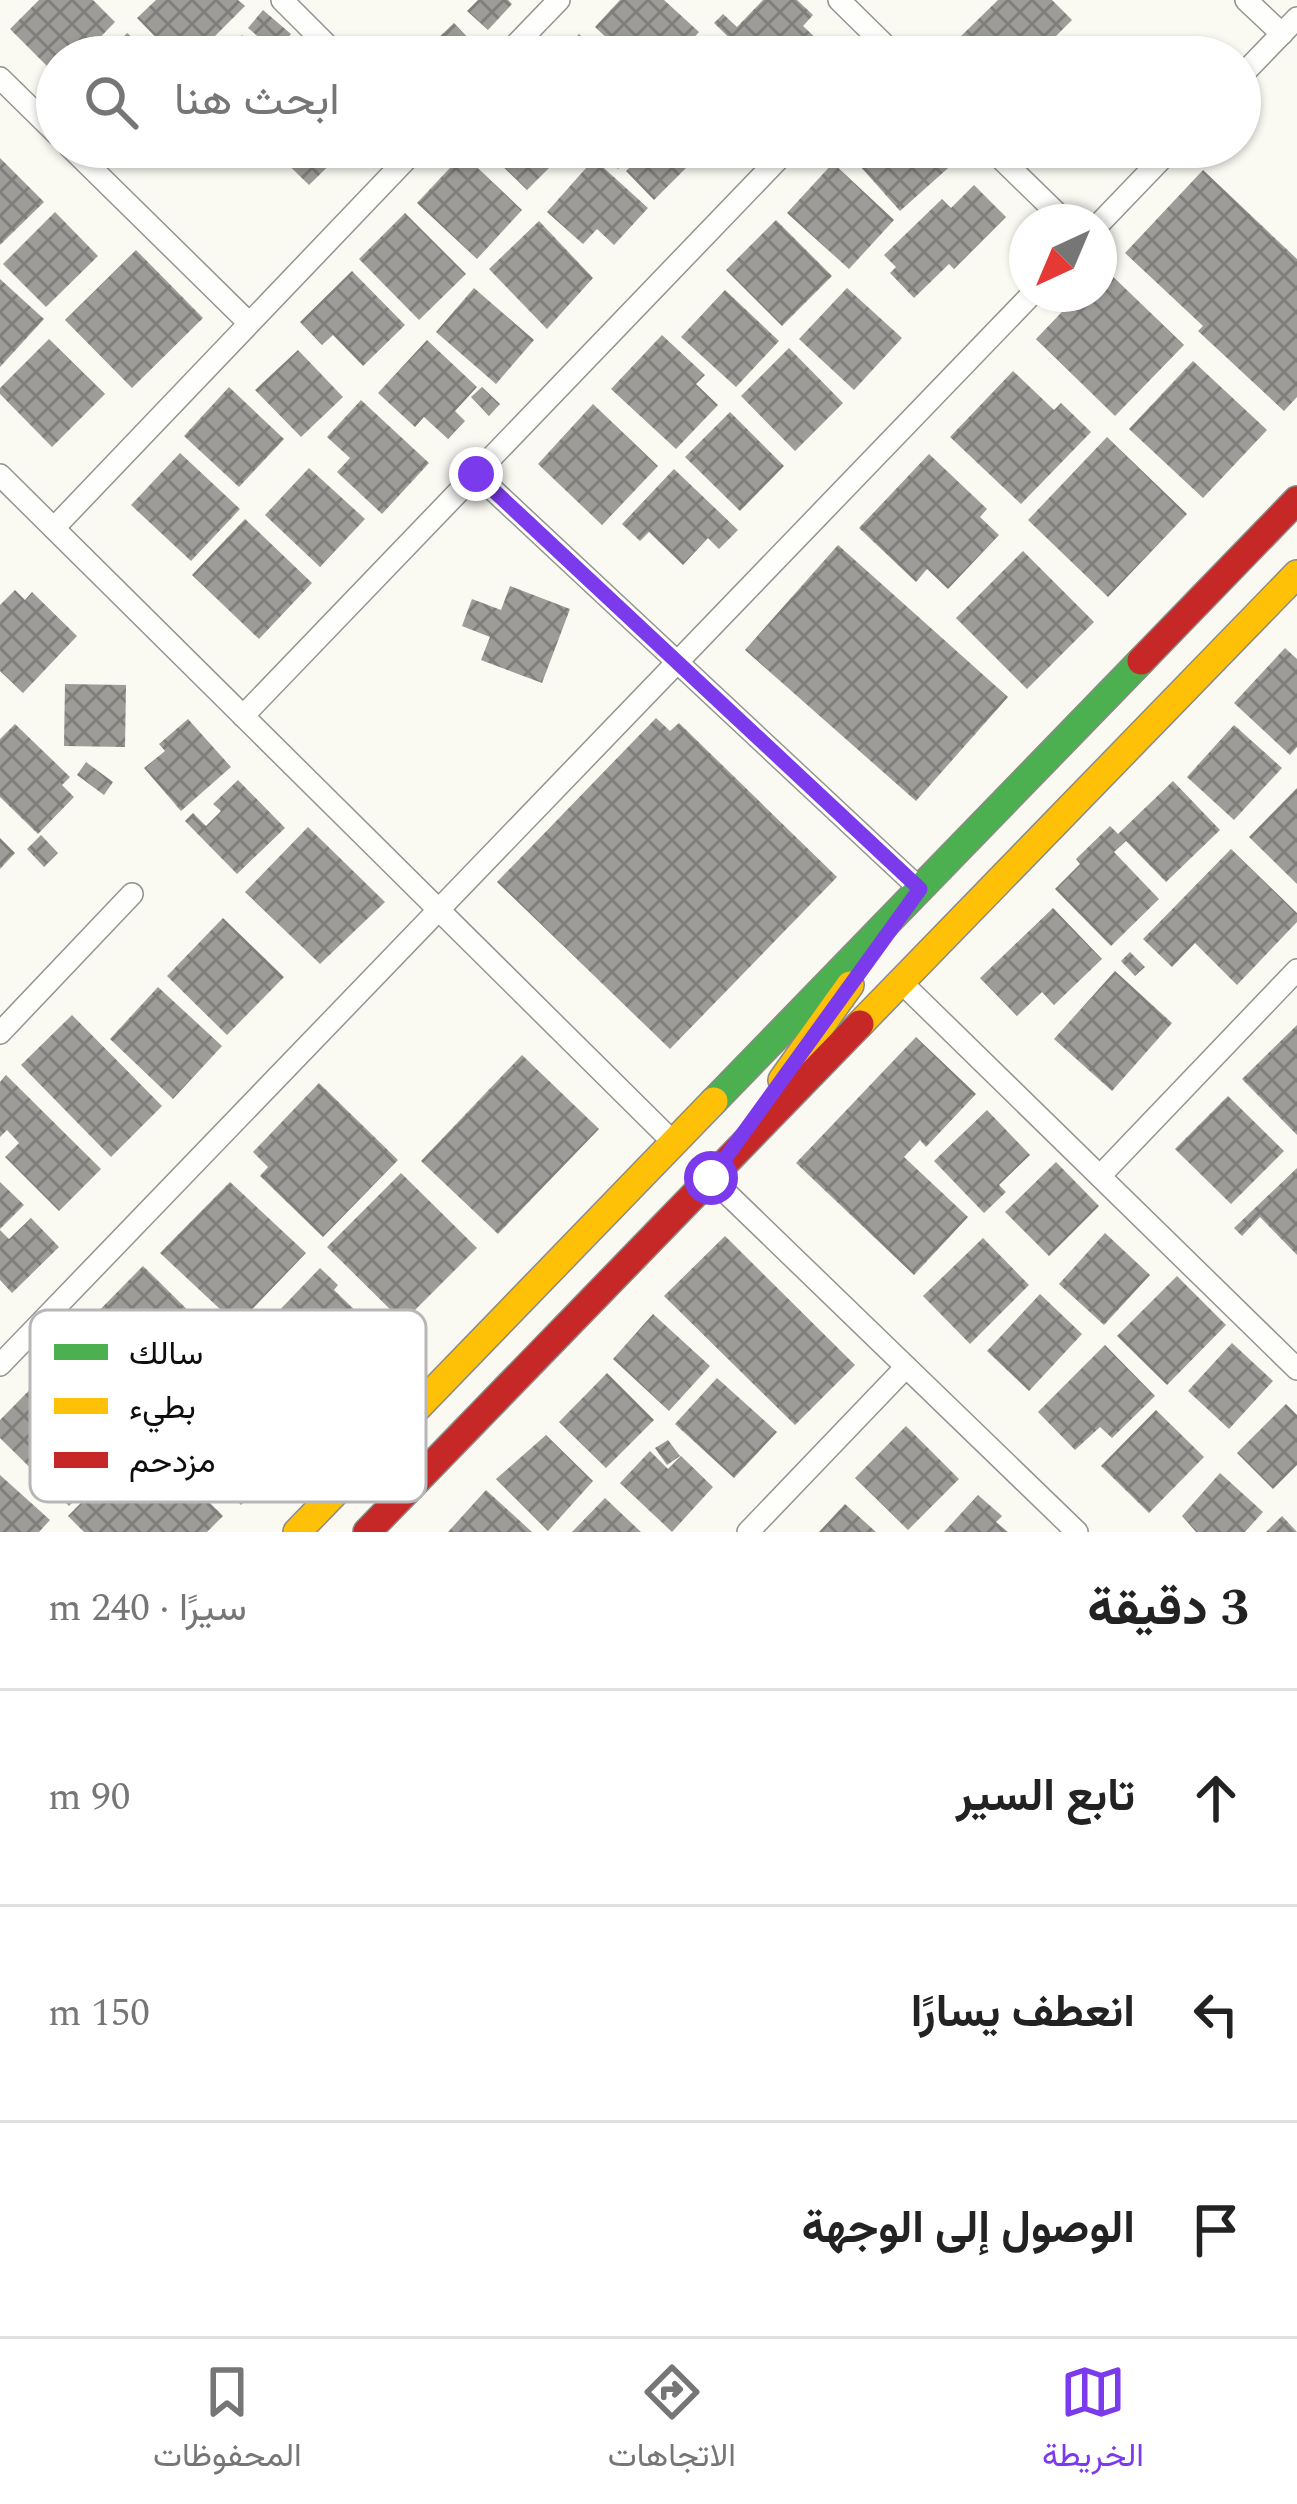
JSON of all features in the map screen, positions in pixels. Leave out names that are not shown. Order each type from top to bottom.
[{"type":"street","points":[[282,0],[318,36]]},
{"type":"street","points":[[524,36],[559,0]]},
{"type":"street","points":[[838,0],[871,36]]},
{"type":"street","points":[[1246,0],[1289,26],[1261,55]]},
{"type":"street","points":[[0,78],[36,113]]},
{"type":"street","points":[[91,168],[249,323]]},
{"type":"street","points":[[54,528],[398,168]]},
{"type":"street","points":[[243,716],[770,168]]},
{"type":"street","points":[[1011,168],[1048,204]]},
{"type":"street","points":[[1117,205],[1153,168]]},
{"type":"street","points":[[53,1310],[1015,312]]},
{"type":"street","points":[[476,474],[920,889]]},
{"type":"street","points":[[0,475],[674,1143]]},
{"type":"street","points":[[426,1399],[1297,500]]},
{"type":"street","points":[[426,1472],[1297,574]]},
{"type":"street","points":[[711,1178],[920,889]]},
{"type":"street","points":[[0,1033],[132,894]]},
{"type":"street","points":[[1100,1176],[1296,972]]},
{"type":"street","points":[[901,982],[1297,1369]]},
{"type":"street","points":[[711,1178],[1077,1532]]},
{"type":"street","points":[[0,1365],[30,1334]]},
{"type":"street","points":[[748,1532],[906,1367]]},
{"type":"street","points":[[297,1532],[326,1502]]},
{"type":"street","points":[[368,1532],[397,1502]]},
{"type":"building","points":[[39,0],[93,0],[115,22],[101,36],[36,36],[36,55],[10,29]]},
{"type":"building","points":[[156,0],[238,0],[245,6],[215,36],[155,36],[137,18]]},
{"type":"building","points":[[478,0],[512,4],[488,30],[467,11]]},
{"type":"building","points":[[620,0],[664,0],[699,32],[695,36],[605,36],[595,27]]},
{"type":"building","points":[[763,0],[797,0],[813,15],[803,26],[814,36],[727,36],[714,23],[723,14],[737,27]]},
{"type":"building","points":[[998,0],[1052,0],[1072,20],[1056,36],[961,36]]},
{"type":"building","points":[[263,10],[291,34],[257,36],[248,28]]},
{"type":"building","points":[[454,23],[466,36],[440,36]]},
{"type":"building","points":[[0,158],[44,202],[0,245]]},
{"type":"building","points":[[292,168],[326,168],[309,185]]},
{"type":"building","points":[[450,168],[478,168],[522,210],[477,259],[417,203]]},
{"type":"building","points":[[504,168],[549,168],[527,190]]},
{"type":"building","points":[[586,168],[604,168],[648,208],[614,245],[597,229],[583,244],[547,212]]},
{"type":"building","points":[[629,168],[686,168],[654,200],[626,171]]},
{"type":"building","points":[[828,168],[838,168],[894,220],[849,269],[787,213]]},
{"type":"building","points":[[862,168],[948,168],[900,211]]},
{"type":"building","points":[[1203,170],[1297,259],[1297,397],[1284,411],[1198,331],[1203,326],[1125,253]]},
{"type":"building","points":[[974,185],[1006,217],[954,269],[949,264],[914,298],[890,273],[896,267],[884,255],[942,199],[951,208]]},
{"type":"building","points":[[55,212],[98,256],[46,307],[3,264]]},
{"type":"building","points":[[405,213],[466,274],[419,320],[359,259]]},
{"type":"building","points":[[776,220],[832,276],[782,326],[726,270]]},
{"type":"building","points":[[539,221],[593,278],[547,329],[489,269]]},
{"type":"building","points":[[136,250],[203,318],[132,388],[65,320]]},
{"type":"building","points":[[352,271],[405,325],[363,366],[333,335],[322,345],[300,322]]},
{"type":"building","points":[[0,279],[44,319],[0,367]]},
{"type":"building","points":[[1117,281],[1184,345],[1115,416],[1036,339],[1062,312],[1117,312]]},
{"type":"building","points":[[474,288],[534,340],[496,384],[436,332]]},
{"type":"building","points":[[847,288],[902,338],[854,390],[799,339]]},
{"type":"building","points":[[725,290],[779,341],[736,387],[681,337]]},
{"type":"building","points":[[662,335],[705,375],[696,384],[718,405],[676,449],[611,389]]},
{"type":"building","points":[[49,339],[105,394],[52,447],[0,394],[0,388]]},
{"type":"building","points":[[427,340],[477,387],[455,411],[465,421],[448,439],[424,417],[415,427],[378,393]]},
{"type":"building","points":[[789,348],[843,403],[795,451],[741,396]]},
{"type":"building","points":[[298,350],[343,397],[301,437],[255,390]]},
{"type":"building","points":[[1193,361],[1267,430],[1203,498],[1129,429]]},
{"type":"building","points":[[1013,371],[1054,410],[1061,403],[1091,432],[1021,504],[950,437]]},
{"type":"building","points":[[229,387],[284,439],[239,487],[184,436]]},
{"type":"building","points":[[482,387],[500,404],[489,416],[471,397]]},
{"type":"building","points":[[361,400],[429,463],[382,514],[337,472],[350,458],[327,437]]},
{"type":"building","points":[[593,404],[658,466],[602,525],[538,464]]},
{"type":"building","points":[[730,412],[784,466],[740,511],[685,457]]},
{"type":"building","points":[[1107,437],[1187,514],[1108,597],[1028,520]]},
{"type":"building","points":[[180,453],[240,509],[191,561],[131,505]]},
{"type":"building","points":[[929,454],[987,509],[980,517],[999,535],[948,589],[927,569],[916,582],[859,528]]},
{"type":"building","points":[[309,468],[365,519],[320,567],[265,515]]},
{"type":"building","points":[[674,469],[738,530],[719,549],[708,538],[683,565],[649,532],[640,541],[622,524]]},
{"type":"building","points":[[245,519],[312,583],[259,639],[192,575]]},
{"type":"building","points":[[838,545],[1008,697],[916,801],[745,650]]},
{"type":"building","points":[[1023,551],[1094,622],[1027,689],[956,618]]},
{"type":"building","points":[[510,586],[570,609],[542,683],[481,660],[490,637],[462,626],[472,599],[501,610]]},
{"type":"building","points":[[15,590],[25,600],[32,592],[77,636],[23,693],[0,671],[0,605]]},
{"type":"building","points":[[1285,648],[1297,659],[1297,747],[1290,755],[1234,703]]},
{"type":"building","points":[[65,684],[126,685],[125,747],[64,746]]},
{"type":"building","points":[[656,718],[670,731],[679,723],[837,877],[670,1049],[497,882]]},
{"type":"building","points":[[188,719],[231,767],[181,811],[144,768],[165,751],[159,744]]},
{"type":"building","points":[[15,724],[70,777],[62,785],[74,797],[38,834],[0,797],[0,739]]},
{"type":"building","points":[[1234,725],[1282,768],[1234,820],[1187,777]]},
{"type":"building","points":[[86,762],[113,782],[104,795],[77,775]]},
{"type":"building","points":[[238,780],[285,828],[237,874],[185,821],[193,813],[206,826],[221,811],[213,804]]},
{"type":"building","points":[[1173,781],[1220,830],[1166,882],[1126,841],[1114,852],[1159,899],[1111,946],[1055,889],[1080,864],[1076,859],[1110,826],[1118,834]]},
{"type":"building","points":[[1297,788],[1297,884],[1249,837]]},
{"type":"building","points":[[308,827],[385,902],[320,964],[245,892]]},
{"type":"building","points":[[41,835],[58,853],[44,867],[27,849]]},
{"type":"building","points":[[0,838],[15,853],[0,869]]},
{"type":"building","points":[[1231,849],[1297,913],[1297,922],[1237,985],[1195,943],[1172,967],[1143,939]]},
{"type":"building","points":[[1053,908],[1102,959],[1054,1005],[1042,992],[1017,1016],[980,978]]},
{"type":"building","points":[[223,918],[284,977],[227,1035],[167,976]]},
{"type":"building","points":[[1130,952],[1145,967],[1135,976],[1121,961]]},
{"type":"building","points":[[1115,971],[1172,1023],[1112,1091],[1054,1039]]},
{"type":"building","points":[[158,987],[222,1046],[173,1099],[110,1039]]},
{"type":"building","points":[[72,1015],[162,1106],[111,1157],[21,1065]]},
{"type":"building","points":[[1297,1025],[1297,1135],[1242,1079]]},
{"type":"building","points":[[916,1037],[976,1094],[926,1147],[920,1140],[904,1157],[968,1217],[914,1275],[796,1163]]},
{"type":"building","points":[[522,1055],[599,1129],[498,1234],[421,1161]]},
{"type":"building","points":[[6,1075],[101,1169],[59,1211],[5,1157],[19,1143],[7,1130],[0,1137],[0,1082]]},
{"type":"building","points":[[319,1083],[398,1160],[323,1237],[260,1176],[268,1167],[253,1152]]},
{"type":"building","points":[[1228,1096],[1284,1151],[1231,1204],[1175,1149]]},
{"type":"building","points":[[987,1110],[1030,1155],[999,1185],[1006,1192],[984,1213],[934,1161]]},
{"type":"building","points":[[1056,1162],[1099,1206],[1049,1256],[1005,1212]]},
{"type":"building","points":[[1297,1168],[1297,1255],[1260,1217],[1242,1236],[1234,1228]]},
{"type":"building","points":[[401,1173],[477,1248],[415,1310],[391,1310],[327,1247]]},
{"type":"building","points":[[0,1182],[24,1205],[0,1229]]},
{"type":"building","points":[[230,1182],[306,1253],[251,1310],[221,1310],[160,1253]]},
{"type":"building","points":[[31,1218],[59,1247],[12,1293],[0,1280],[0,1230],[9,1239]]},
{"type":"building","points":[[1105,1233],[1150,1275],[1104,1325],[1059,1284]]},
{"type":"building","points":[[725,1236],[855,1365],[795,1425],[664,1296]]},
{"type":"building","points":[[983,1238],[1029,1285],[970,1344],[923,1296]]},
{"type":"building","points":[[143,1266],[188,1310],[100,1310]]},
{"type":"building","points":[[320,1268],[355,1310],[280,1310]]},
{"type":"building","points":[[1177,1276],[1226,1325],[1167,1385],[1117,1336]]},
{"type":"building","points":[[1040,1294],[1082,1334],[1029,1391],[987,1351]]},
{"type":"building","points":[[653,1314],[710,1366],[669,1411],[613,1359]]},
{"type":"building","points":[[1232,1343],[1273,1381],[1229,1429],[1188,1391]]},
{"type":"building","points":[[1105,1345],[1155,1396],[1112,1438],[1100,1427],[1075,1450],[1038,1412]]},
{"type":"building","points":[[607,1373],[654,1420],[606,1468],[559,1422]]},
{"type":"building","points":[[717,1378],[777,1432],[734,1478],[675,1424]]},
{"type":"building","points":[[30,1389],[30,1468],[0,1438],[0,1420]]},
{"type":"building","points":[[1286,1404],[1297,1415],[1297,1465],[1273,1489],[1237,1453]]},
{"type":"building","points":[[1156,1410],[1204,1457],[1149,1513],[1101,1466]]},
{"type":"building","points":[[906,1426],[959,1479],[908,1530],[855,1478]]},
{"type":"building","points":[[546,1435],[593,1481],[548,1531],[496,1479]]},
{"type":"building","points":[[668,1440],[680,1456],[667,1465],[655,1448]]},
{"type":"building","points":[[650,1451],[668,1469],[681,1456],[713,1487],[672,1532],[620,1483]]},
{"type":"building","points":[[1220,1473],[1263,1512],[1245,1532],[1196,1532],[1182,1516]]},
{"type":"building","points":[[0,1475],[50,1520],[39,1532],[0,1532]]},
{"type":"building","points":[[486,1490],[532,1532],[448,1532]]},
{"type":"building","points":[[978,1495],[1002,1516],[996,1522],[1008,1532],[944,1532]]},
{"type":"building","points":[[605,1498],[641,1532],[572,1532]]},
{"type":"building","points":[[82,1502],[209,1502],[223,1516],[207,1532],[84,1532],[68,1516]]},
{"type":"building","points":[[845,1504],[876,1532],[819,1532]]},
{"type":"building","points":[[1282,1516],[1297,1532],[1266,1532]]},
{"type":"traffic: fast","points":[[714,1101],[1141,661]]},
{"type":"traffic: slow","points":[[860,1024],[1297,574]]},
{"type":"traffic: slow","points":[[782,1080],[850,985]]},
{"type":"traffic: slow","points":[[426,1399],[714,1101]]},
{"type":"traffic: slow","points":[[297,1532],[326,1502]]},
{"type":"traffic: jam","points":[[1141,661],[1297,500]]},
{"type":"traffic: jam","points":[[426,1471],[860,1024]]},
{"type":"traffic: jam","points":[[367,1532],[396,1502]]},
{"type":"route","points":[[476,474],[920,889],[711,1178]]}]
